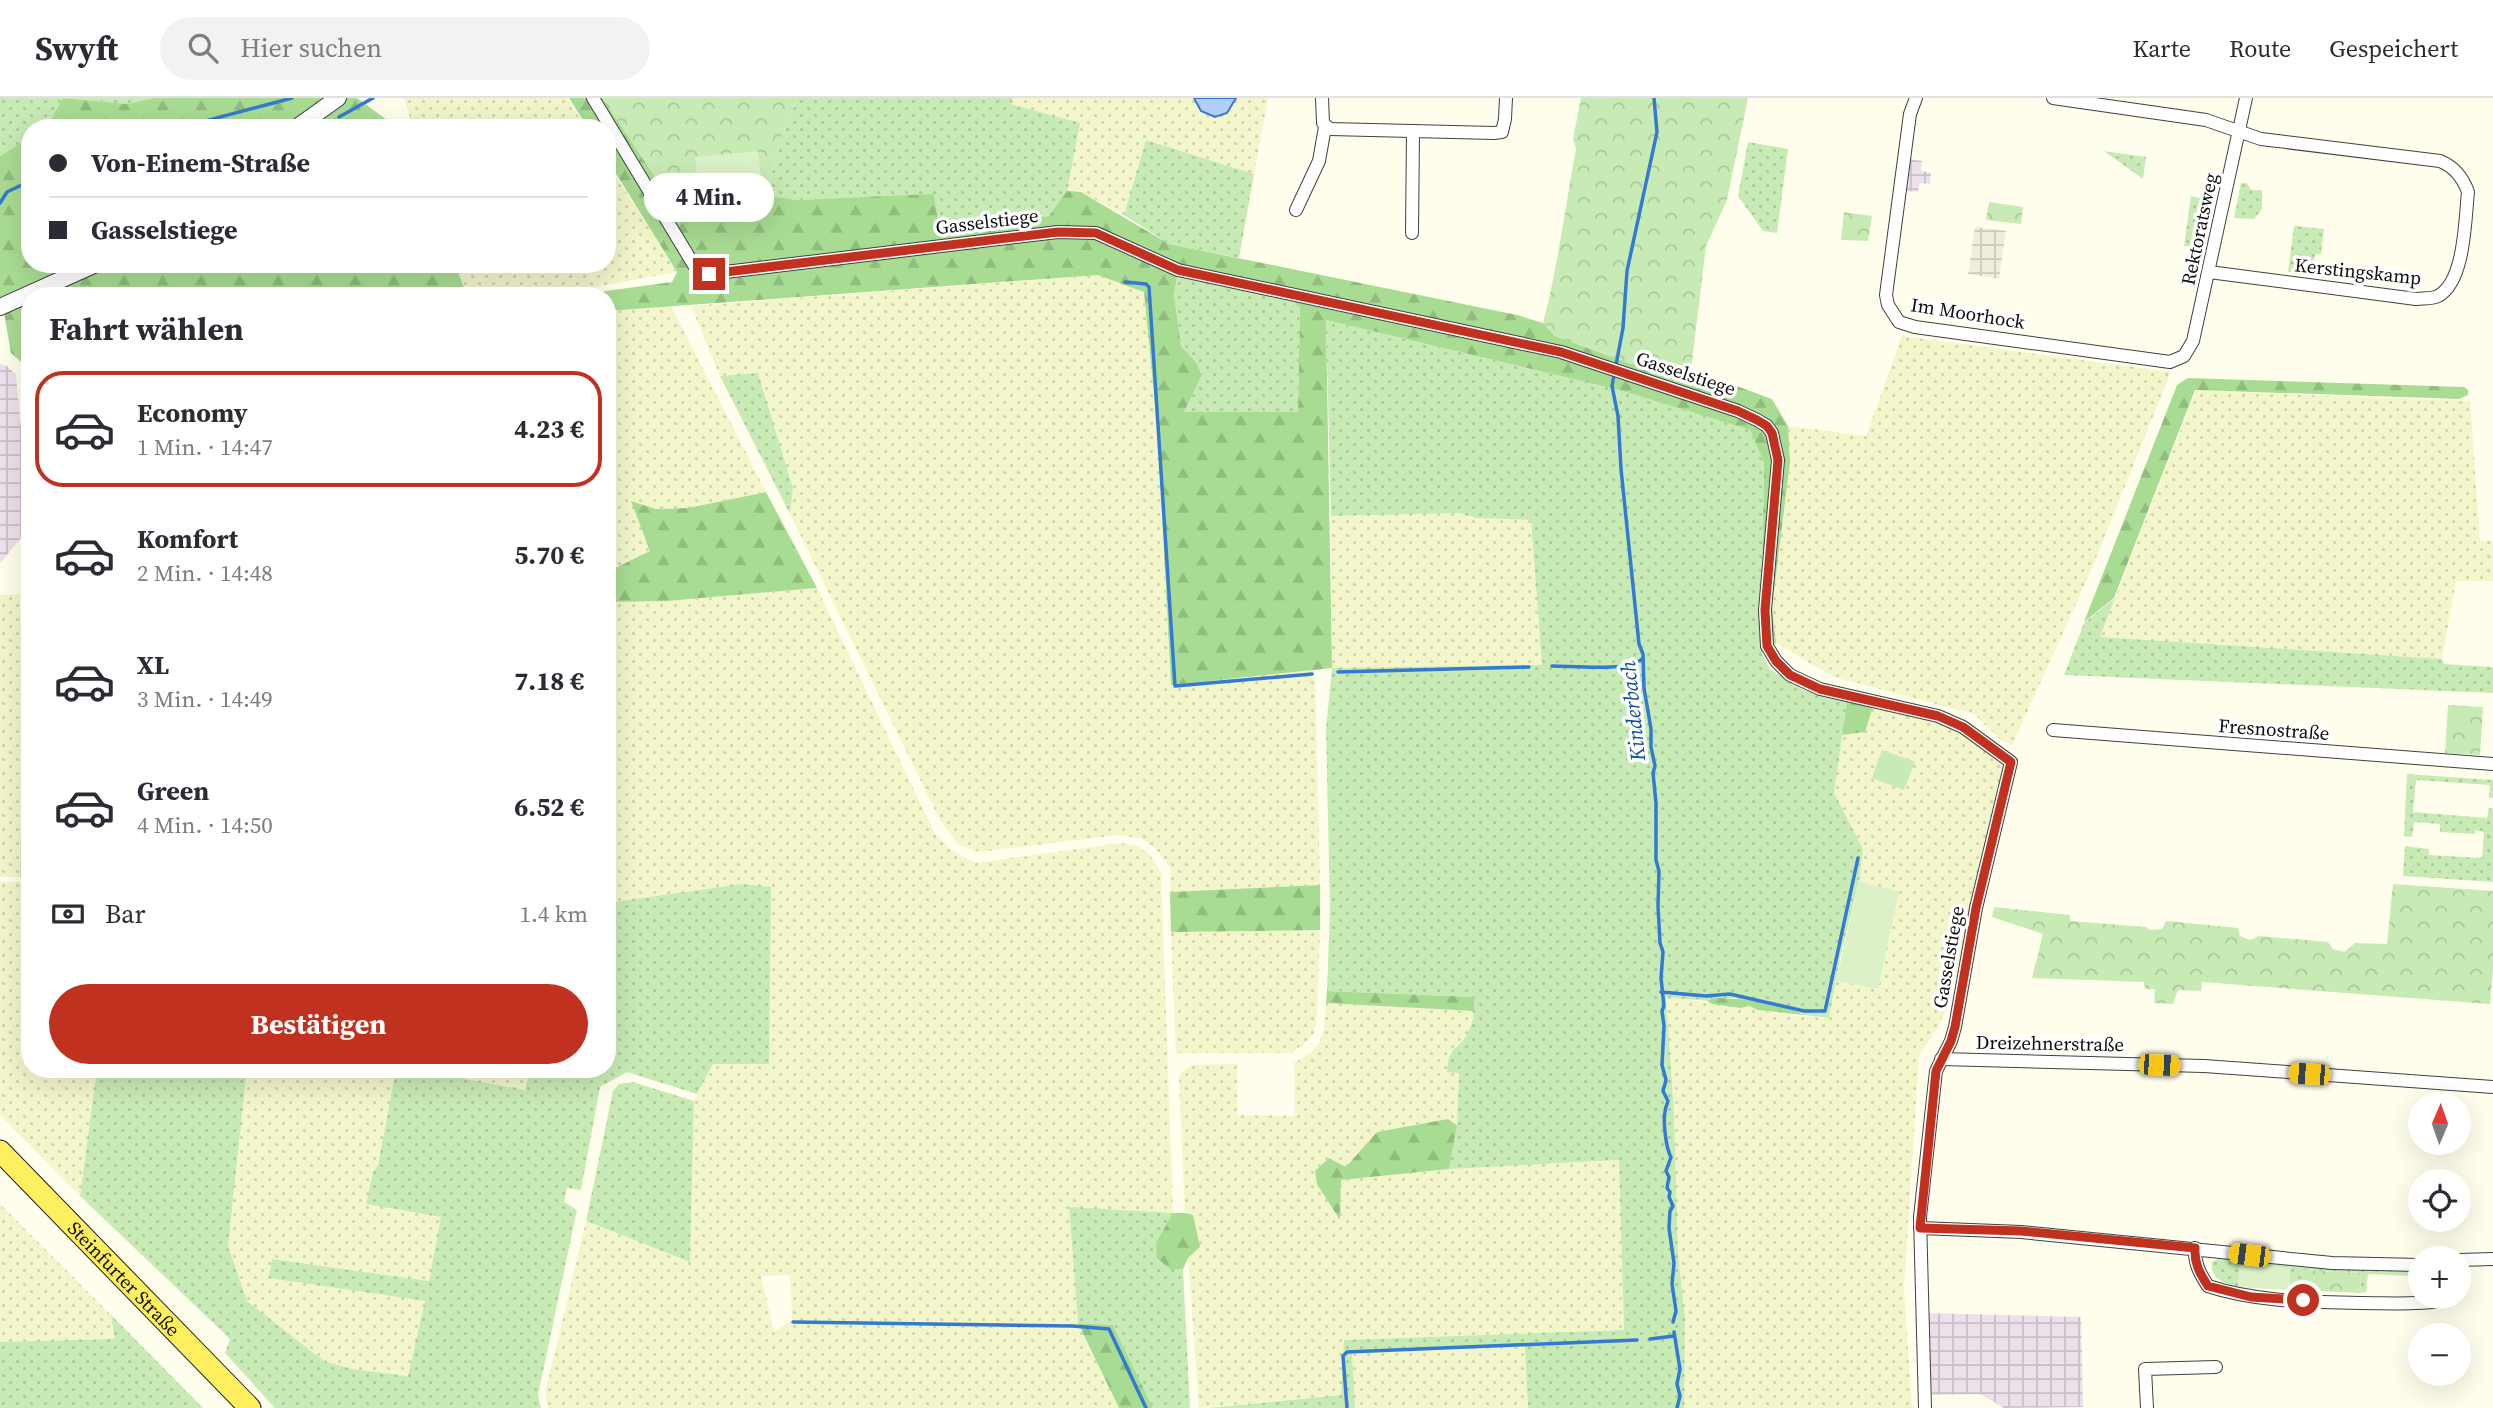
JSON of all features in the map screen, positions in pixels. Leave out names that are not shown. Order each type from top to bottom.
[{"type":"main road","name":"Steinfurter Straße","points":[[0,1151],[250,1408]]},
{"type":"main road","name":"Steinfurter Straße","points":[[0,1171],[232,1408]]},
{"type":"street","points":[[309,119],[338,98]]},
{"type":"street","name":"Gasselstiege","points":[[593,98],[606,119]]},
{"type":"street","points":[[1296,210],[1319,161],[1325,127],[1322,119],[1322,98]]},
{"type":"street","points":[[1325,127],[1336,130],[1502,132],[1506,98]]},
{"type":"street","name":"Im Moorhock","points":[[1916,98],[1910,114],[1896,208],[1892,260],[1886,284],[1888,305],[1899,321],[1914,327],[2164,362],[2176,361]]},
{"type":"street","points":[[2053,98],[2206,120],[2239,132]]},
{"type":"street","name":"Rektoratsweg","points":[[2176,361],[2188,353],[2192,345],[2246,98]]},
{"type":"street","points":[[1412,233],[1413,131]]},
{"type":"street","name":"Kerstingskamp","points":[[2209,272],[2416,299],[2438,296],[2453,280],[2459,265],[2468,192],[2460,176],[2447,164],[2261,139],[2239,132]]},
{"type":"street","name":"Gasselstiege","points":[[616,136],[695,267],[709,274],[1058,232],[1096,233],[1178,270],[1561,352],[1738,411],[1767,426],[1772,433],[1778,460],[1765,610],[1767,646],[1790,675],[1820,689],[1938,716],[1963,727],[2011,762],[1976,908],[1955,1027],[1936,1071],[1932,1096],[1920,1228],[1925,1408]]},
{"type":"street","points":[[45,287],[76,273]]},
{"type":"street","points":[[0,307],[21,298]]},
{"type":"street","name":"Fresnostraße","points":[[2053,730],[2493,764]]},
{"type":"street","name":"Dreizehnerstraße","points":[[1941,1059],[2204,1066],[2493,1087]]},
{"type":"street","points":[[1920,1228],[2021,1231],[2332,1263],[2408,1265]]},
{"type":"street","points":[[2195,1248],[2194,1259],[2200,1274],[2208,1286],[2221,1291],[2251,1297],[2408,1304]]},
{"type":"street","points":[[2471,1260],[2493,1259]]},
{"type":"street","points":[[2147,1408],[2145,1369],[2216,1367]]},
{"type":"shaded area","points":[[1910,159],[1922,161],[1921,171],[1931,173],[1930,184],[1919,183],[1918,192],[1905,191]]},
{"type":"shaded area","points":[[1975,227],[2006,231],[1999,279],[1968,274]]},
{"type":"shaded area","points":[[0,364],[7,366],[16,375],[21,429],[21,538],[0,563]]},
{"type":"shaded area","points":[[1925,1313],[2081,1317],[2083,1407],[2004,1408],[1980,1394],[1932,1395]]},
{"type":"green space","points":[[0,98],[63,98],[50,119],[21,119],[21,143],[0,156]]},
{"type":"green space","points":[[63,98],[153,98],[128,104]]},
{"type":"green space","points":[[63,98],[128,104],[153,98],[357,98],[386,119],[51,119]]},
{"type":"green space","points":[[404,98],[567,98],[580,119],[410,119]]},
{"type":"green space","points":[[569,98],[634,98],[679,213],[766,195],[796,200],[934,194],[939,228],[1049,216],[1067,191],[1081,192],[1169,244],[1517,315],[1543,323],[1555,336],[1629,363],[1731,384],[1772,399],[1788,426],[1790,462],[1772,607],[1776,643],[1761,652],[1764,463],[1750,430],[1619,390],[1326,320],[1332,668],[1171,685],[1158,436],[1144,292],[1098,275],[616,310],[616,290],[672,282],[677,272],[616,174],[616,119],[582,119]],"holes":[[[1178,272],[1278,291],[1300,306],[1298,412],[1184,412],[1202,375],[1196,362],[1181,346],[1174,294]]]},
{"type":"green space","points":[[602,98],[797,98],[780,140],[766,195],[679,213]]},
{"type":"green space","points":[[797,98],[1013,98],[1011,104],[1080,123],[1067,191],[1050,216],[939,228],[934,195],[796,200],[766,195],[780,140]]},
{"type":"green space","points":[[1013,98],[1268,98],[1254,174],[1146,140],[1124,215],[1081,192],[1067,191],[1079,123],[1011,104]]},
{"type":"green space","points":[[1581,98],[1748,98],[1727,200],[1706,246],[1690,378],[1629,363],[1555,336],[1543,323],[1576,149],[1573,139]]},
{"type":"green space","points":[[1146,140],[1254,174],[1239,258],[1169,244],[1124,215]]},
{"type":"green space","points":[[1748,142],[1788,149],[1777,233],[1763,231],[1738,196]]},
{"type":"green space","points":[[21,143],[21,273],[458,273],[464,287],[21,287],[21,362],[11,353],[0,300],[0,156]]},
{"type":"green space","points":[[758,151],[762,188],[699,194],[695,157]]},
{"type":"green space","points":[[2104,151],[2146,157],[2143,179]]},
{"type":"green space","points":[[616,176],[677,272],[594,287],[464,287],[458,273],[616,273]]},
{"type":"green space","points":[[2241,183],[2247,183],[2251,190],[2262,190],[2262,209],[2254,219],[2234,218]]},
{"type":"green space","points":[[2191,196],[2209,200],[2198,249],[2184,246]]},
{"type":"green space","points":[[1989,202],[2023,207],[2021,224],[1986,220]]},
{"type":"green space","points":[[1844,212],[1872,216],[1868,241],[1841,240]]},
{"type":"green space","points":[[2294,226],[2324,229],[2321,254],[2315,254],[2312,275],[2288,272]]},
{"type":"green space","points":[[1178,272],[1278,291],[1300,306],[1298,412],[1184,412],[1202,375],[1196,362],[1181,346],[1174,294]]},
{"type":"green space","points":[[1099,275],[1144,292],[1158,436],[1171,684],[1315,668],[1320,885],[1170,892],[1171,869],[1156,849],[1140,838],[1118,835],[979,852],[959,845],[940,820],[790,514],[793,487],[758,373],[720,376],[691,306]]},
{"type":"green space","points":[[671,306],[766,492],[688,508],[656,509],[632,501],[650,551],[616,568],[616,310]]},
{"type":"green space","points":[[1326,320],[1619,390],[1750,430],[1764,463],[1761,652],[1770,669],[1804,690],[1847,702],[1834,793],[1863,849],[1859,881],[1829,1018],[1804,1015],[1795,1010],[1734,998],[1714,998],[1707,1001],[1666,997],[1674,1112],[1678,1254],[1685,1318],[1684,1408],[1528,1408],[1525,1347],[1352,1352],[1355,1408],[1207,1408],[1341,1395],[1344,1340],[1624,1330],[1619,1160],[1449,1169],[1457,1125],[1459,1073],[1447,1072],[1448,1063],[1452,1052],[1470,1028],[1474,997],[1327,991],[1330,909],[1326,729],[1332,668],[1542,665],[1531,520],[1477,518],[1459,513],[1331,516]]},
{"type":"green space","points":[[1902,336],[2171,372],[2090,573],[2012,745],[2001,740],[1974,714],[1834,677],[1776,643],[1772,607],[1790,463],[1788,426],[1866,436]]},
{"type":"green space","points":[[758,373],[793,488],[790,514],[720,376]]},
{"type":"green space","points":[[2188,378],[2464,387],[2468,390],[2468,395],[2459,399],[2195,390],[2114,598],[2084,622],[2177,385]]},
{"type":"green space","points":[[2196,391],[2470,401],[2480,541],[2493,541],[2493,581],[2456,581],[2442,659],[2100,637]]},
{"type":"green space","points":[[766,492],[817,588],[667,601],[616,602],[616,568],[650,551],[631,501],[656,509],[688,508]]},
{"type":"green space","points":[[1459,513],[1477,518],[1531,520],[1542,666],[1332,668],[1331,516]]},
{"type":"green space","points":[[817,588],[935,834],[951,850],[975,863],[1121,843],[1137,846],[1150,855],[1161,873],[1173,1213],[1069,1208],[1078,1323],[1119,1408],[548,1408],[545,1394],[586,1221],[690,1262],[694,1101],[713,1064],[768,1064],[741,884],[616,902],[616,602],[667,601]],"holes":[[[790,1275],[792,1320],[774,1332],[761,1276]]]},
{"type":"green space","points":[[20,594],[20,877],[0,877],[0,595]]},
{"type":"green space","points":[[2115,598],[2100,637],[2442,659],[2444,664],[2493,667],[2493,693],[2064,675],[2084,623]]},
{"type":"green space","points":[[1847,702],[1873,706],[1865,732],[1842,735]]},
{"type":"green space","points":[[2448,705],[2483,707],[2480,755],[2445,753]]},
{"type":"green space","points":[[1873,706],[1929,717],[1967,733],[2000,762],[2003,772],[1949,1004],[1938,1027],[1919,1055],[1904,1289],[1912,1408],[1684,1408],[1685,1318],[1678,1254],[1674,1112],[1666,996],[1740,1008],[1749,1006],[1795,1016],[1829,1018],[1836,981],[1878,989],[1899,893],[1859,881],[1863,849],[1834,793],[1842,735],[1865,732]]},
{"type":"green space","points":[[1882,750],[1915,762],[1904,790],[1872,778]]},
{"type":"green space","points":[[2407,774],[2493,780],[2493,798],[2489,798],[2490,785],[2416,780],[2413,812],[2487,818],[2489,808],[2493,808],[2493,882],[2403,876],[2405,846],[2429,849],[2429,855],[2482,858],[2484,832],[2440,832],[2440,824],[2414,822],[2412,837],[2404,836]]},
{"type":"green space","points":[[1859,881],[1899,892],[1878,989],[1836,981]]},
{"type":"green space","points":[[0,882],[21,882],[21,1078],[96,1078],[80,1196],[0,1115]]},
{"type":"green space","points":[[741,884],[771,887],[769,1064],[713,1064],[697,1094],[627,1072],[600,1087],[581,1190],[567,1188],[564,1202],[577,1210],[538,1395],[541,1408],[275,1408],[225,1353],[230,1339],[80,1196],[96,1078],[246,1078],[228,1246],[247,1301],[324,1361],[352,1369],[408,1376],[425,1301],[269,1278],[272,1259],[429,1281],[441,1217],[366,1204],[373,1172],[378,1165],[394,1078],[460,1078],[525,1090],[528,1078],[616,1078],[616,902]]},
{"type":"green space","points":[[2393,884],[2493,891],[2490,1004],[2202,982],[2201,991],[2178,990],[2173,1004],[2154,1003],[2155,989],[2145,989],[2144,982],[2032,978],[2043,934],[1992,917],[1994,907],[2070,915],[2070,921],[2146,927],[2150,930],[2162,929],[2166,921],[2238,928],[2240,936],[2250,940],[2259,936],[2328,942],[2333,949],[2344,952],[2355,943],[2387,944]]},
{"type":"green space","points":[[1320,885],[1320,930],[1171,932],[1170,892]]},
{"type":"green space","points":[[1320,930],[1317,1016],[1314,1034],[1304,1044],[1291,1053],[1176,1053],[1171,932]]},
{"type":"green space","points":[[1327,991],[1474,997],[1474,1011],[1326,1003]]},
{"type":"green space","points":[[1714,998],[1773,1004],[1804,1015],[1758,1010],[1749,1006],[1741,1008],[1712,1004],[1707,1001]]},
{"type":"green space","points":[[1326,1003],[1474,1011],[1469,1032],[1448,1055],[1459,1073],[1457,1125],[1448,1119],[1377,1132],[1346,1168],[1329,1158],[1340,1219],[1341,1180],[1449,1169],[1619,1160],[1624,1330],[1345,1340],[1341,1395],[1199,1408],[1188,1258],[1193,1216],[1185,1213],[1179,1075],[1191,1065],[1237,1064],[1237,1115],[1295,1116],[1294,1063],[1311,1053],[1320,1041]]},
{"type":"green space","points":[[246,1078],[394,1078],[378,1165],[373,1172],[366,1204],[441,1217],[429,1281],[273,1259],[270,1277],[425,1301],[409,1376],[352,1369],[324,1361],[247,1301],[228,1247]]},
{"type":"green space","points":[[459,1078],[528,1078],[525,1091]]},
{"type":"green space","points":[[633,1082],[694,1101],[690,1262],[586,1221],[613,1091],[619,1084]]},
{"type":"green space","points":[[1448,1119],[1457,1125],[1449,1169],[1341,1180],[1340,1220],[1317,1184],[1315,1171],[1329,1158],[1346,1167],[1377,1132]]},
{"type":"green space","points":[[0,1204],[111,1315],[116,1339],[0,1342]]},
{"type":"green space","points":[[1069,1207],[1173,1213],[1157,1243],[1170,1269],[1183,1269],[1190,1408],[1153,1408],[1113,1325],[1078,1323]]},
{"type":"green space","points":[[1173,1213],[1193,1215],[1200,1247],[1188,1258],[1183,1269],[1170,1269],[1157,1258],[1156,1243]]},
{"type":"green space","points":[[2219,1258],[2408,1267],[2408,1276],[2368,1274],[2366,1292],[2360,1293],[2361,1273],[2304,1270],[2302,1290],[2289,1290],[2290,1268],[2240,1265],[2238,1287],[2215,1276],[2212,1262]]},
{"type":"green space","points":[[2240,1265],[2290,1268],[2289,1290],[2238,1287]]},
{"type":"green space","points":[[2303,1270],[2361,1273],[2360,1293],[2302,1290]]},
{"type":"green space","points":[[111,1315],[203,1408],[0,1408],[0,1342],[115,1339]]},
{"type":"green space","points":[[1078,1323],[1113,1325],[1153,1408],[1119,1408]]},
{"type":"green space","points":[[1525,1347],[1528,1408],[1355,1408],[1352,1352]]},
{"type":"water","points":[[1194,98],[1236,98],[1227,113],[1215,117],[1201,111]]},
{"type":"waterway","points":[[213,119],[292,98]]},
{"type":"waterway","points":[[339,117],[373,98]]},
{"type":"waterway","name":"Kinderbach","points":[[1654,98],[1657,132],[1627,271],[1623,328],[1612,386],[1618,416],[1639,644],[1643,654],[1644,688],[1655,766],[1656,860],[1659,871],[1660,943],[1663,952],[1662,1065],[1666,1080],[1663,1091],[1668,1101],[1665,1129],[1671,1157],[1666,1171],[1669,1177],[1667,1188],[1673,1206],[1669,1228],[1674,1263],[1672,1284],[1676,1311],[1673,1322]]},
{"type":"waterway","points":[[0,203],[7,192],[21,185]]},
{"type":"waterway","points":[[1125,282],[1146,284],[1149,287],[1175,686],[1312,674]]},
{"type":"waterway","points":[[1552,666],[1625,666],[1642,659]]},
{"type":"waterway","points":[[1338,672],[1529,667]]},
{"type":"waterway","points":[[1661,992],[1706,996],[1730,994],[1804,1011],[1825,1011],[1858,858]]},
{"type":"waterway","points":[[793,1322],[1073,1326],[1109,1329],[1146,1408]]},
{"type":"waterway","name":"Kinderbach","points":[[1674,1332],[1680,1369],[1677,1408]]},
{"type":"waterway","points":[[1650,1339],[1674,1336]]},
{"type":"waterway","points":[[1347,1408],[1343,1356],[1347,1352],[1637,1340]]},
{"type":"route","points":[[709,274],[1058,232],[1096,233],[1178,270],[1561,352],[1738,411],[1767,426],[1772,433],[1778,460],[1765,610],[1767,646],[1776,661],[1790,675],[1820,689],[1938,716],[1963,727],[2011,762],[1976,908],[1955,1027],[1936,1071],[1920,1228],[2021,1231],[2195,1248],[2194,1259],[2208,1286],[2251,1297],[2303,1300]]}]
